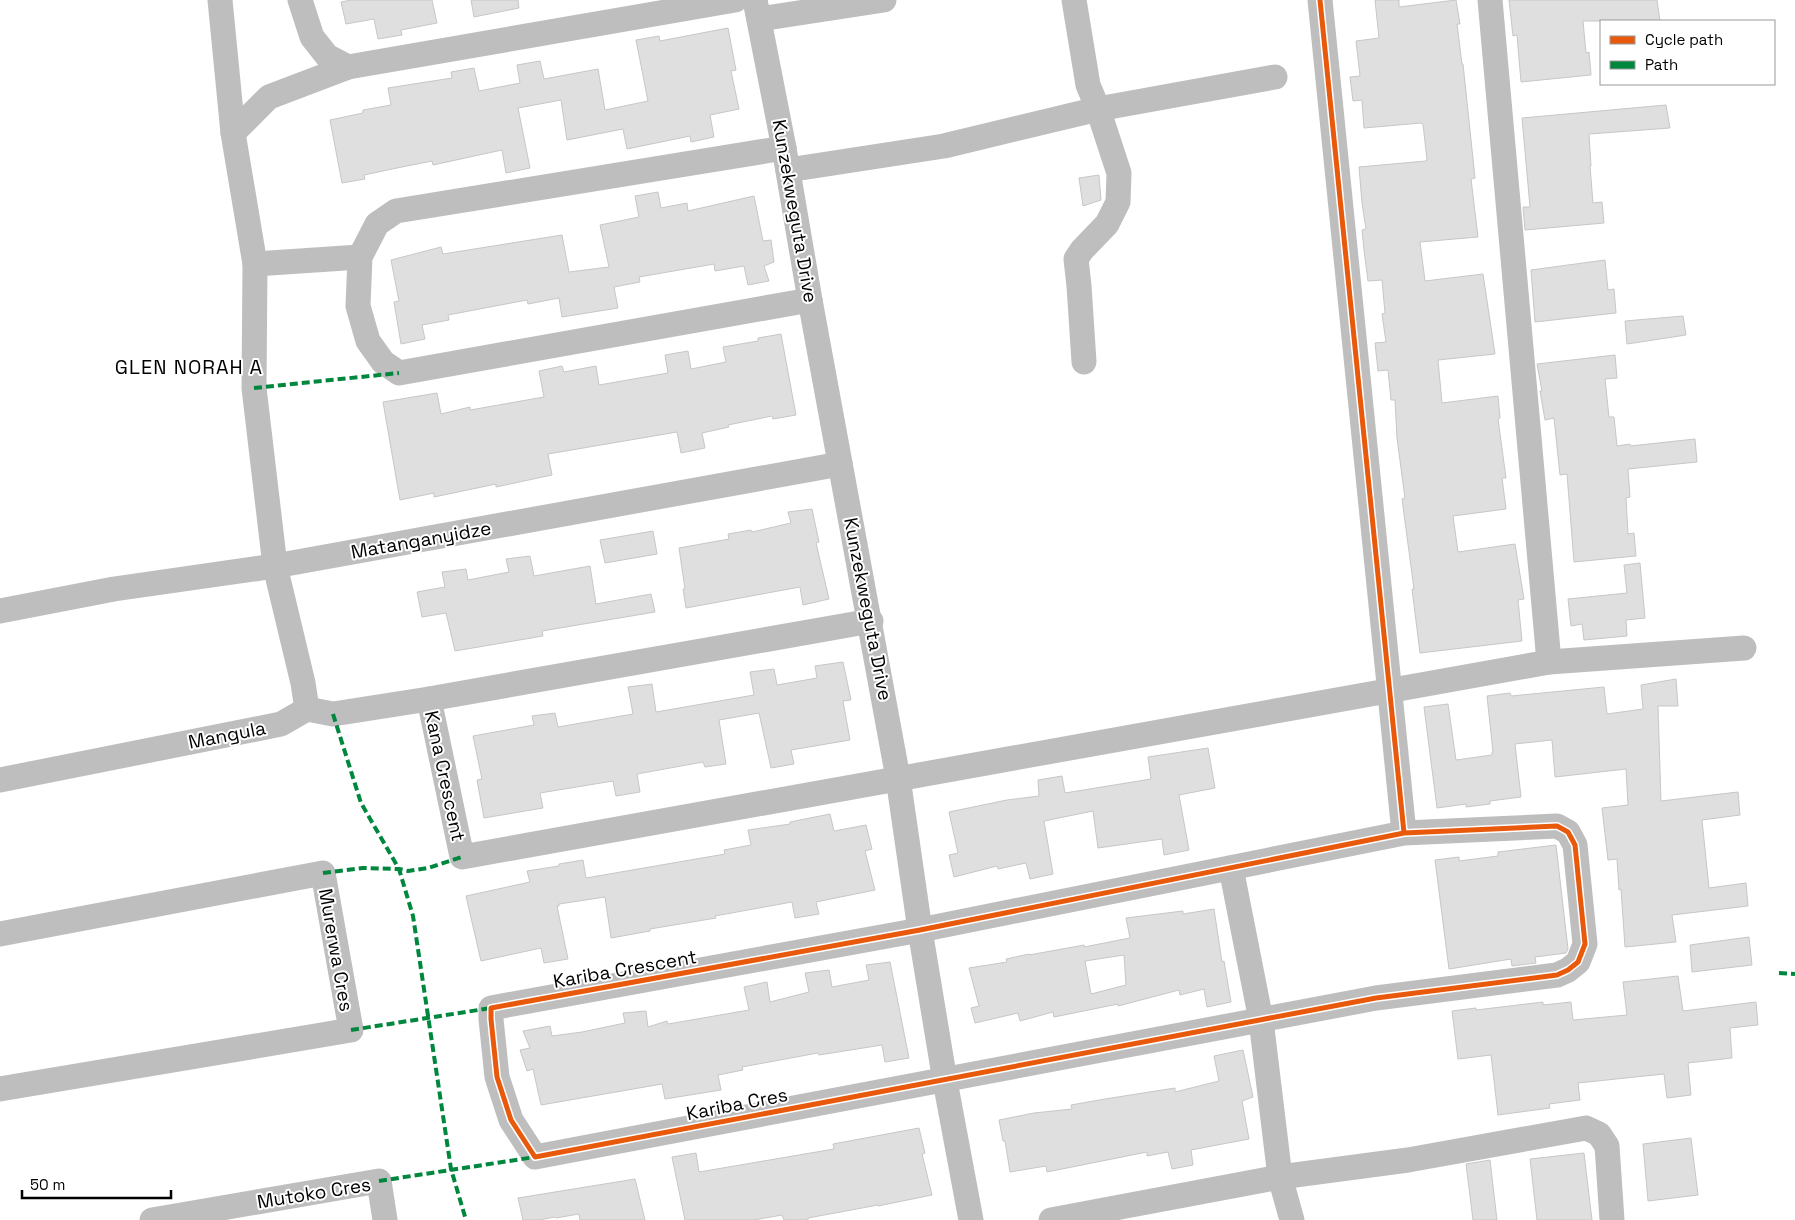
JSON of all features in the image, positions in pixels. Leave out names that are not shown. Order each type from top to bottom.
[{"type":"street","points":[[220,0],[233,134],[255,264],[254,388],[275,566],[303,683],[307,710],[333,714],[429,699]]},
{"type":"street","points":[[300,0],[312,37],[327,56],[348,68]]},
{"type":"street","points":[[233,134],[269,97],[348,68],[735,0]]},
{"type":"street","points":[[757,10],[884,0]]},
{"type":"street","points":[[1074,0],[1088,85],[1119,173],[1118,202],[1107,224],[1076,259],[1084,362]]},
{"type":"street","points":[[1320,0],[1404,833]]},
{"type":"street","points":[[1490,0],[1550,662]]},
{"type":"street","name":"Kunzekweguta Drive","points":[[757,10],[786,159],[898,778],[920,930],[945,1081],[971,1220]]},
{"type":"street","points":[[810,300],[399,373],[383,362],[368,341],[358,306],[360,257],[377,224],[396,211],[786,159],[944,146],[1098,109],[1275,76]]},
{"type":"street","points":[[255,264],[360,257]]},
{"type":"street","name":"Matanganyidze","points":[[0,611],[114,590],[275,566],[840,464]]},
{"type":"street","name":"Kana Crescent","points":[[870,621],[429,699],[462,857],[898,778]]},
{"type":"street","points":[[898,778],[1389,689],[1550,662],[1744,648]]},
{"type":"street","name":"Mangula","points":[[0,780],[281,724],[307,710]]},
{"type":"street","name":"Kariba Cres","points":[[535,1157],[1376,998],[1557,974],[1568,970],[1578,962],[1585,944],[1575,845],[1568,832],[1557,826],[1404,833],[920,930]]},
{"type":"street","points":[[1231,868],[1261,1020],[1280,1177],[1292,1220]]},
{"type":"street","name":"Murerwa Cres","points":[[0,934],[323,873],[350,1030],[0,1089]]},
{"type":"street","name":"Kariba Crescent","points":[[535,1157],[511,1120],[497,1077],[491,1008],[920,930]]},
{"type":"street","points":[[1051,1220],[1280,1177],[1408,1160],[1586,1128],[1600,1134],[1607,1146],[1612,1220]]},
{"type":"street","name":"Mutoko Cres","points":[[152,1220],[379,1181],[385,1220]]},
{"type":"building","points":[[351,0],[432,0],[437,23],[401,30],[402,35],[378,39],[374,19],[346,24],[341,2]]},
{"type":"building","points":[[471,0],[518,0],[519,8],[474,17]]},
{"type":"building","points":[[1375,0],[1399,0],[1399,7],[1456,0],[1460,24],[1457,24],[1475,178],[1471,179],[1478,237],[1420,242],[1425,281],[1483,274],[1495,354],[1438,360],[1442,403],[1498,396],[1500,418],[1498,419],[1506,478],[1502,478],[1506,509],[1453,516],[1458,552],[1515,544],[1524,599],[1518,600],[1522,641],[1420,653],[1402,499],[1405,498],[1397,438],[1395,400],[1391,400],[1388,370],[1378,371],[1375,343],[1386,342],[1382,314],[1385,313],[1382,280],[1368,281],[1362,230],[1366,229],[1359,167],[1427,160],[1423,124],[1364,128],[1362,100],[1353,101],[1350,77],[1360,76],[1356,41],[1379,38]]},
{"type":"building","points":[[1509,0],[1657,0],[1660,20],[1583,21],[1586,53],[1589,52],[1591,75],[1521,82],[1517,35],[1513,36]]},
{"type":"building","points":[[728,28],[736,70],[731,71],[739,109],[710,115],[714,137],[691,142],[690,136],[627,149],[623,129],[567,140],[561,100],[518,108],[530,168],[506,173],[502,150],[433,165],[432,161],[397,168],[364,175],[365,179],[342,183],[330,120],[363,113],[363,110],[391,105],[388,88],[452,78],[451,72],[474,68],[479,91],[520,83],[517,65],[540,61],[544,79],[598,69],[605,110],[648,101],[636,40],[659,36],[660,41]]},
{"type":"building","points":[[1666,105],[1670,128],[1589,134],[1593,203],[1602,202],[1604,223],[1525,230],[1523,207],[1530,207],[1522,118]]},
{"type":"building","points":[[1099,175],[1101,200],[1083,206],[1079,178]]},
{"type":"building","points":[[658,192],[661,208],[687,203],[688,211],[754,196],[763,241],[771,240],[774,262],[764,266],[769,281],[748,285],[744,266],[715,271],[714,264],[639,277],[640,282],[614,287],[618,308],[562,317],[559,298],[528,304],[527,300],[448,315],[449,320],[422,325],[425,339],[401,344],[394,302],[399,301],[391,260],[441,247],[443,254],[562,235],[569,272],[609,267],[600,225],[639,217],[635,196]]},
{"type":"building","points":[[1605,260],[1608,290],[1614,289],[1616,313],[1535,322],[1531,270]]},
{"type":"building","points":[[1683,316],[1686,335],[1627,344],[1625,321]]},
{"type":"building","points":[[781,334],[796,415],[773,419],[772,416],[728,425],[729,427],[702,433],[705,448],[681,453],[677,432],[548,454],[552,475],[496,487],[496,484],[434,497],[434,493],[400,500],[383,402],[437,393],[441,414],[470,407],[470,410],[544,397],[539,371],[562,366],[564,372],[596,366],[599,385],[668,373],[665,355],[688,351],[691,369],[726,362],[723,347],[758,341],[758,338]]},
{"type":"building","points":[[1615,355],[1617,378],[1605,379],[1609,417],[1614,417],[1617,446],[1695,439],[1697,462],[1628,469],[1630,497],[1626,498],[1628,534],[1634,533],[1636,556],[1574,562],[1567,474],[1560,475],[1554,418],[1545,420],[1537,364]]},
{"type":"building","points":[[812,509],[819,542],[816,543],[829,599],[803,605],[800,587],[686,608],[679,548],[729,539],[728,534],[751,530],[752,532],[791,523],[788,512]]},
{"type":"building","points":[[653,531],[657,554],[605,563],[600,540]]},
{"type":"building","points":[[530,556],[534,576],[590,566],[596,604],[651,594],[655,612],[542,631],[543,636],[455,651],[446,613],[422,617],[417,592],[445,587],[442,572],[466,569],[468,580],[509,572],[506,559]]},
{"type":"building","points":[[1640,563],[1645,618],[1626,620],[1627,636],[1584,640],[1582,624],[1571,626],[1568,599],[1627,593],[1624,565]]},
{"type":"building","points":[[843,662],[851,700],[843,701],[850,740],[791,750],[794,764],[771,768],[759,713],[719,720],[726,764],[705,767],[703,762],[637,774],[640,792],[616,796],[613,781],[540,793],[543,808],[484,818],[477,780],[482,779],[473,736],[534,725],[532,716],[555,713],[558,727],[633,714],[628,687],[652,684],[656,712],[754,695],[750,672],[774,669],[777,685],[817,678],[815,666]]},
{"type":"building","points":[[1676,679],[1678,706],[1658,706],[1661,801],[1738,792],[1740,815],[1702,820],[1709,888],[1746,883],[1748,906],[1672,915],[1676,942],[1625,947],[1617,859],[1608,860],[1602,808],[1628,805],[1626,769],[1555,777],[1552,740],[1515,744],[1521,797],[1490,801],[1490,804],[1466,807],[1466,804],[1437,808],[1424,707],[1448,704],[1456,760],[1492,755],[1487,696],[1510,693],[1511,696],[1604,687],[1607,714],[1643,709],[1641,685]]},
{"type":"building","points":[[1208,748],[1215,788],[1179,795],[1189,850],[1164,855],[1162,839],[1098,848],[1093,811],[1044,821],[1053,874],[1030,879],[1026,863],[998,869],[997,866],[954,877],[949,855],[958,853],[949,812],[1007,800],[1039,796],[1038,780],[1062,776],[1065,793],[1151,779],[1148,757]]},
{"type":"building","points":[[830,814],[834,831],[866,825],[872,849],[865,851],[875,890],[816,902],[819,914],[795,918],[792,902],[611,938],[605,897],[559,904],[557,906],[568,959],[544,963],[541,948],[481,961],[466,896],[530,882],[527,871],[583,860],[586,878],[725,854],[724,850],[751,845],[748,830],[790,824],[790,822]]},
{"type":"building","points":[[1556,845],[1568,949],[1566,953],[1535,957],[1536,963],[1512,966],[1511,959],[1449,969],[1435,860],[1459,857],[1459,861],[1498,856],[1498,852]]},
{"type":"building","points":[[1214,909],[1222,962],[1224,961],[1231,1002],[1207,1007],[1204,989],[1180,995],[1179,990],[1118,1006],[1118,1004],[1054,1017],[1053,1012],[1020,1021],[1018,1013],[975,1023],[971,1008],[979,1006],[969,968],[1007,962],[1006,959],[1029,954],[1084,945],[1084,947],[1130,938],[1126,918],[1183,911],[1183,914]],"holes":[[[1124,955],[1126,985],[1091,994],[1085,961]]]},
{"type":"building","points":[[1749,937],[1752,965],[1692,972],[1690,945]]},
{"type":"building","points":[[890,962],[909,1058],[885,1062],[882,1045],[819,1055],[818,1053],[742,1067],[743,1070],[718,1075],[721,1090],[665,1099],[662,1084],[541,1105],[533,1069],[527,1071],[520,1050],[530,1048],[523,1031],[550,1026],[552,1036],[582,1032],[625,1023],[623,1013],[646,1011],[648,1027],[667,1021],[668,1024],[749,1010],[744,987],[767,982],[770,1002],[809,992],[805,973],[829,970],[832,987],[869,980],[866,965]]},
{"type":"building","points":[[1678,976],[1683,1011],[1756,1002],[1758,1025],[1730,1028],[1732,1058],[1688,1063],[1691,1095],[1667,1098],[1664,1074],[1578,1083],[1580,1100],[1549,1104],[1550,1108],[1498,1115],[1491,1055],[1458,1059],[1452,1011],[1543,1002],[1543,1005],[1571,1002],[1573,1020],[1627,1015],[1623,982]]},
{"type":"building","points":[[1243,1050],[1253,1097],[1242,1101],[1249,1139],[1191,1150],[1193,1165],[1172,1169],[1168,1152],[1147,1156],[1147,1152],[1047,1172],[1046,1166],[1010,1172],[1005,1141],[1003,1141],[999,1120],[1034,1113],[1072,1109],[1071,1105],[1105,1099],[1175,1088],[1175,1092],[1219,1081],[1214,1056]]},
{"type":"building","points":[[919,1128],[925,1153],[922,1154],[932,1195],[808,1218],[808,1220],[784,1220],[782,1215],[754,1220],[685,1220],[672,1157],[696,1153],[699,1172],[834,1149],[833,1144]]},
{"type":"building","points":[[1691,1138],[1698,1195],[1648,1201],[1643,1144]]},
{"type":"building","points":[[1584,1153],[1592,1220],[1537,1220],[1530,1159]]},
{"type":"building","points":[[1490,1160],[1497,1220],[1473,1220],[1466,1164]]},
{"type":"building","points":[[635,1179],[645,1220],[580,1220],[579,1214],[539,1220],[523,1220],[518,1198]]},
{"type":"marked path","points":[[254,388],[399,373]]},
{"type":"marked path","points":[[333,714],[361,803],[399,869],[413,916],[451,1169],[466,1220]]},
{"type":"marked path","points":[[323,873],[363,868],[408,871],[428,868],[462,857]]},
{"type":"marked path","points":[[1779,973],[1795,974]]},
{"type":"marked path","points":[[351,1030],[491,1008]]},
{"type":"marked path","points":[[379,1181],[535,1157]]},
{"type":"cycle path","points":[[1320,0],[1404,833],[920,930],[491,1008],[497,1077],[511,1120],[535,1157],[1376,998],[1557,975],[1568,970],[1578,962],[1585,944],[1575,845],[1568,832],[1557,826],[1404,833]]},
{"type":"district","name":"GLEN NORAH A","points":[[189,367]]}]
